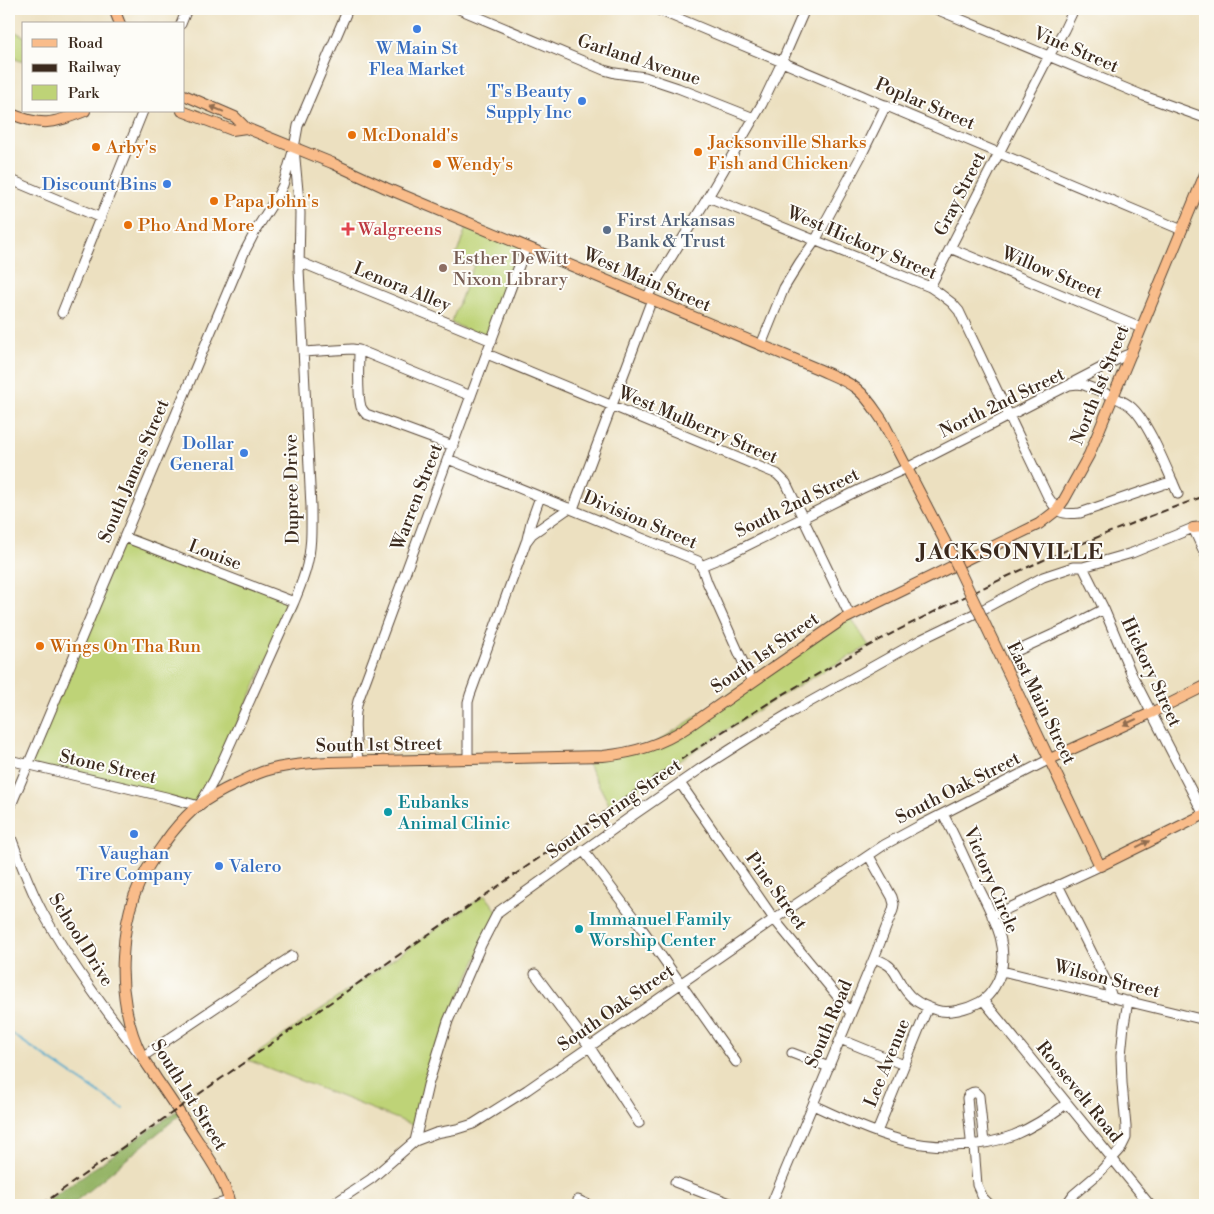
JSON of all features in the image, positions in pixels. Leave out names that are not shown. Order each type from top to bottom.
[{"type":"main road","points":[[114,9],[119,22]]},
{"type":"main road","name":"West Main Street","points":[[185,95],[235,117],[246,128],[850,384],[859,390],[869,401],[882,420],[952,555]]},
{"type":"main road","points":[[9,113],[26,120],[54,122],[82,112]]},
{"type":"main road","name":"West Main Street","points":[[185,112],[232,130],[246,128]]},
{"type":"main road","name":"North 1st Street","points":[[967,559],[1039,524],[1057,510],[1069,492],[1089,455],[1205,174]]},
{"type":"main road","points":[[1193,528],[1205,528]]},
{"type":"main road","name":"East Main Street","points":[[952,555],[1100,866]]},
{"type":"main road","name":"South 1st Street","points":[[229,1203],[222,1182],[212,1162],[142,1056],[130,1020],[123,988],[123,945],[126,924],[136,890],[147,868],[182,820],[222,791],[264,771],[308,762],[603,756],[642,749],[678,733],[850,616],[967,559]]},
{"type":"main road","points":[[1050,759],[1205,686]]},
{"type":"main road","points":[[1100,866],[1205,816]]},
{"type":"street","points":[[182,22],[187,9]]},
{"type":"street","points":[[294,148],[298,126],[348,9]]},
{"type":"street","name":"Garland Avenue","points":[[459,9],[604,70],[645,77],[754,118]]},
{"type":"street","name":"Poplar Street","points":[[656,9],[1182,230]]},
{"type":"street","points":[[526,542],[532,534],[571,509],[650,298],[766,98],[805,9]]},
{"type":"street","name":"Vine Street","points":[[936,9],[1144,96],[1205,118]]},
{"type":"street","name":"Gray Street","points":[[930,287],[1074,9]]},
{"type":"street","points":[[761,345],[784,288],[815,241],[886,105]]},
{"type":"street","points":[[62,313],[143,112]]},
{"type":"street","name":"Dupree Drive","points":[[199,806],[214,780],[294,602],[307,565],[311,531],[303,352],[300,213],[294,148]]},
{"type":"street","name":"South James Street","points":[[9,810],[246,248],[256,228],[283,185],[294,148]]},
{"type":"street","points":[[9,179],[101,218]]},
{"type":"street","name":"West Hickory Street","points":[[708,197],[930,287],[952,303],[959,311],[1048,497],[1057,510]]},
{"type":"street","name":"Warren Street","points":[[358,762],[355,723],[358,701],[526,247]]},
{"type":"street","name":"Willow Street","points":[[950,248],[1141,328]]},
{"type":"street","name":"Lenora Alley","points":[[300,262],[492,341]]},
{"type":"street","points":[[303,352],[359,350],[471,396]]},
{"type":"street","points":[[359,350],[360,395],[363,411],[366,414],[453,446]]},
{"type":"street","points":[[1069,385],[1132,353]]},
{"type":"street","name":"West Mulberry Street","points":[[487,354],[777,474],[786,483],[850,616]]},
{"type":"street","name":"North 2nd Street","points":[[907,468],[1069,385],[1078,384],[1129,405],[1137,413],[1154,441],[1178,494]]},
{"type":"street","name":"Division Street","points":[[448,459],[698,561],[752,682]]},
{"type":"street","name":"South 2nd Street","points":[[701,566],[726,556],[907,468]]},
{"type":"street","points":[[1057,510],[1066,515],[1080,513],[1173,482]]},
{"type":"street","points":[[468,759],[468,702],[526,542],[540,497]]},
{"type":"street","points":[[1193,528],[1205,554]]},
{"type":"street","name":"South Spring Street","points":[[415,1141],[428,1085],[448,1021],[481,945],[498,912],[583,850],[747,739],[922,638],[978,612],[1043,577],[1073,567],[1083,567],[1132,553],[1193,528]]},
{"type":"street","name":"Louise","points":[[124,537],[294,602]]},
{"type":"street","name":"Hickory Street","points":[[1083,567],[1104,609],[1131,673],[1205,816]]},
{"type":"street","points":[[1019,650],[1104,609]]},
{"type":"street","name":"South Oak Street","points":[[332,1205],[371,1179],[415,1141],[436,1133],[473,1124],[527,1090],[588,1046],[869,856],[910,831],[1050,759]]},
{"type":"street","name":"Stone Street","points":[[9,760],[199,806]]},
{"type":"street","name":"Pine Street","points":[[680,783],[774,919],[851,1013]]},
{"type":"street","name":"Victory Circle","points":[[943,814],[992,916],[1002,945],[1002,971],[991,992],[983,1000]]},
{"type":"street","name":"School Drive","points":[[9,832],[30,887],[58,939],[108,1014],[142,1056]]},
{"type":"street","points":[[583,850],[681,983],[736,1062]]},
{"type":"street","name":"South Road","points":[[771,1205],[893,910],[892,897],[869,856]]},
{"type":"street","points":[[992,916],[1100,866]]},
{"type":"street","points":[[1058,885],[1107,982],[1112,997]]},
{"type":"street","points":[[142,1056],[292,956]]},
{"type":"street","points":[[874,958],[889,965],[908,995],[937,1011],[946,1012],[961,1009],[983,1000]]},
{"type":"street","name":"Wilson Street","points":[[1002,971],[1205,1020]]},
{"type":"street","points":[[535,974],[588,1046],[639,1123]]},
{"type":"street","name":"Roosevelt Road","points":[[983,1000],[1150,1205]]},
{"type":"street","points":[[1066,1205],[1073,1195],[1112,1159],[1120,1150],[1126,1138],[1121,1055],[1128,1001]]},
{"type":"street","name":"Lee Avenue","points":[[877,1132],[928,1007]]},
{"type":"street","points":[[840,1039],[904,1065]]},
{"type":"street","points":[[792,1053],[829,1067]]},
{"type":"street","points":[[984,1143],[979,1096],[976,1092],[972,1092],[967,1098],[971,1140],[974,1144],[977,1185],[979,1192],[990,1205]]},
{"type":"street","points":[[813,1105],[902,1141],[940,1146],[994,1141],[1020,1132],[1066,1104]]},
{"type":"street","points":[[675,1182],[735,1205]]},
{"type":"street","points":[[578,1200],[590,1205]]},
{"type":"street","points":[[214,1205],[229,1203]]},
{"type":"green space","points":[[9,29],[22,35],[22,61],[15,59],[16,56],[9,53]]},
{"type":"green space","points":[[468,222],[526,247],[493,340],[451,323],[474,265],[456,256]]},
{"type":"green space","points":[[124,537],[294,602],[199,806],[27,764]]},
{"type":"green space","points":[[850,616],[869,646],[745,718],[611,808],[584,757],[651,746]]},
{"type":"green space","points":[[485,895],[498,912],[448,1021],[418,1127],[248,1060]]},
{"type":"green space","points":[[178,1110],[181,1114],[71,1205],[41,1205]]},
{"type":"waterway","points":[[9,1032],[123,1109]]},
{"type":"railway","points":[[41,1205],[715,736],[844,660],[961,598],[1082,544],[1205,496]]},
{"type":"place","name":"W Main St Flea Market","points":[[417,29]]},
{"type":"place","name":"T's Beauty Supply Inc","points":[[582,101]]},
{"type":"place","name":"McDonald's","points":[[352,135]]},
{"type":"place","name":"Arby's","points":[[96,147]]},
{"type":"place","name":"Jacksonville Sharks Fish and Chicken","points":[[698,152]]},
{"type":"place","name":"Wendy's","points":[[437,164]]},
{"type":"place","name":"Discount Bins","points":[[167,184]]},
{"type":"place","name":"Papa John's","points":[[214,201]]},
{"type":"place","name":"Pho And More","points":[[128,225]]},
{"type":"place","name":"Walgreens","points":[[348,229]]},
{"type":"place","name":"First Arkansas Bank & Trust","points":[[607,230]]},
{"type":"place","name":"Esther DeWitt Nixon Library","points":[[443,268]]},
{"type":"place","name":"Dollar General","points":[[244,453]]},
{"type":"place","name":"Wings On Tha Run","points":[[40,646]]},
{"type":"place","name":"Eubanks Animal Clinic","points":[[388,812]]},
{"type":"place","name":"Vaughan Tire Company","points":[[134,834]]},
{"type":"place","name":"Valero","points":[[219,866]]},
{"type":"place","name":"Immanuel Family Worship Center","points":[[579,929]]},
{"type":"district","name":"JACKSONVILLE","points":[[1011,552]]}]
